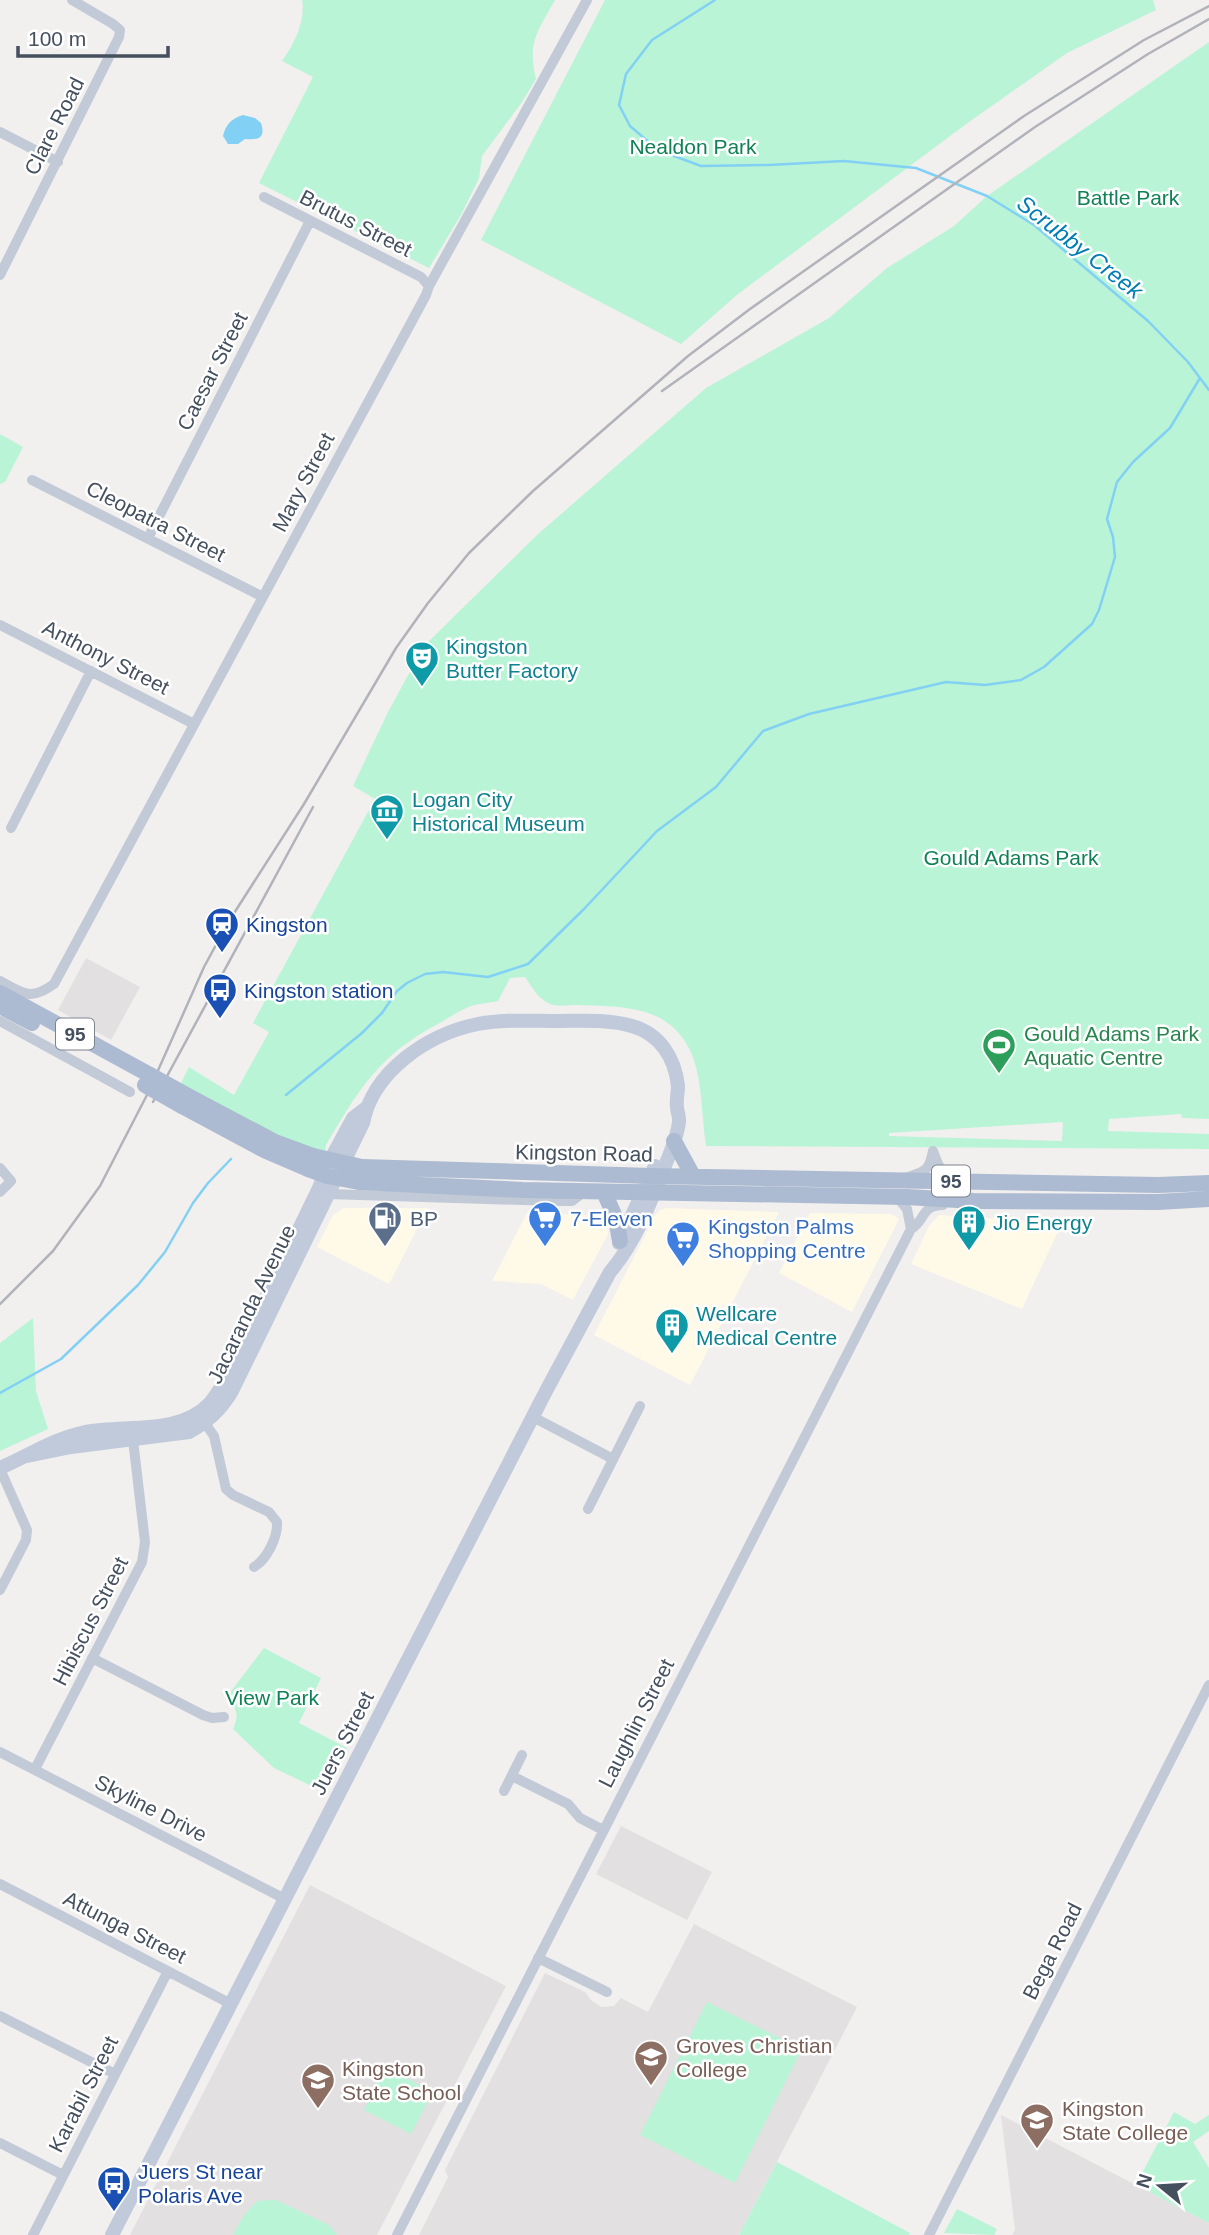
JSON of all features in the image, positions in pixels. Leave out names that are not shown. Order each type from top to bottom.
[{"type":"main road","name":"Kingston Road","points":[[0,993],[142,1084]]},
{"type":"main road","name":"Kingston Road","points":[[0,1006],[142,1084],[185,1101],[266,1151],[311,1163],[336,1178],[451,1171],[1158,1185],[1209,1183]]},
{"type":"main road","points":[[674,1141],[693,1176]]},
{"type":"main road","name":"Kingston Road","points":[[360,1175],[400,1186],[604,1192],[897,1197],[974,1201],[1158,1202],[1209,1199]]},
{"type":"main road","points":[[604,1192],[616,1219],[620,1241]]},
{"type":"street","name":"Clare Road","points":[[0,275],[117,44],[120,30],[113,23],[72,0]]},
{"type":"street","name":"Mary Street","points":[[0,981],[30,995],[41,993],[54,984],[429,286],[587,0]]},
{"type":"street","points":[[0,132],[58,162]]},
{"type":"street","name":"Brutus Street","points":[[264,197],[421,277],[429,286]]},
{"type":"street","name":"Caesar Street","points":[[148,538],[310,221]]},
{"type":"street","name":"Cleopatra Street","points":[[32,480],[263,597]]},
{"type":"street","name":"Anthony Street","points":[[0,625],[194,724]]},
{"type":"street","points":[[11,828],[91,671]]},
{"type":"street","name":"Kingston Road","points":[[0,1021],[142,1084]]},
{"type":"street","name":"Jacaranda Avenue","points":[[98,1437],[133,1440],[179,1434],[188,1432],[201,1418],[228,1376],[353,1118],[366,1108],[391,1072],[429,1042],[470,1026],[489,1022],[614,1023],[647,1032],[662,1045],[674,1065],[680,1119],[674,1141],[648,1193]]},
{"type":"street","name":"Jacaranda Avenue","points":[[656,1176],[671,1116],[677,1106]]},
{"type":"street","name":"Jacaranda Avenue","points":[[0,1469],[27,1456],[98,1437],[201,1418],[221,1408],[232,1391],[363,1123],[366,1108]]},
{"type":"street","points":[[899,1180],[924,1172],[930,1166],[933,1151],[944,1173],[991,1182]]},
{"type":"street","points":[[0,1168],[11,1181],[0,1192]]},
{"type":"street","name":"Kingston Road","points":[[328,1194],[554,1201],[572,1200],[585,1191]]},
{"type":"street","name":"Juers Street","points":[[610,1272],[613,1255],[648,1193]]},
{"type":"street","name":"Juers Street","points":[[112,2235],[533,1417],[610,1272],[621,1259],[648,1193]]},
{"type":"street","points":[[897,1197],[907,1209],[911,1229]]},
{"type":"street","name":"Laughlin Street","points":[[397,2235],[911,1229],[918,1225],[930,1207],[974,1201]]},
{"type":"street","points":[[588,1509],[640,1406]]},
{"type":"street","points":[[533,1417],[614,1459]]},
{"type":"street","points":[[201,1418],[209,1428],[217,1448],[226,1489],[269,1512],[277,1522],[276,1533],[266,1555],[261,1563],[254,1567]]},
{"type":"street","name":"Hibiscus Street","points":[[34,1769],[144,1557],[145,1542],[133,1440]]},
{"type":"street","points":[[0,1469],[27,1530],[26,1540],[0,1590]]},
{"type":"street","points":[[92,1658],[203,1715],[212,1718],[224,1717]]},
{"type":"street","name":"Bega Road","points":[[929,2235],[1209,1685]]},
{"type":"street","name":"Skyline Drive","points":[[0,1752],[285,1899]]},
{"type":"street","points":[[504,1791],[522,1755]]},
{"type":"street","points":[[512,1776],[568,1804],[580,1818],[603,1830]]},
{"type":"street","name":"Attunga Street","points":[[0,1884],[232,2004]]},
{"type":"street","points":[[538,1958],[607,1992]]},
{"type":"street","name":"Karabil Street","points":[[33,2235],[168,1971]]},
{"type":"street","points":[[0,2016],[115,2074]]},
{"type":"street","points":[[0,2143],[63,2175]]},
{"type":"shaded area","points":[[86,958],[140,987],[111,1040],[58,1010]]},
{"type":"shaded area","points":[[344,1208],[428,1208],[389,1284],[317,1247],[333,1215]]},
{"type":"shaded area","name":"Kingston Palms Shopping Centre","points":[[666,1208],[779,1212],[690,1385],[594,1335],[656,1214]]},
{"type":"shaded area","points":[[527,1213],[587,1215],[605,1221],[609,1227],[607,1236],[573,1300],[541,1284],[492,1281]]},
{"type":"shaded area","points":[[810,1213],[891,1214],[899,1219],[852,1312],[779,1273]]},
{"type":"shaded area","points":[[939,1215],[1061,1225],[1022,1309],[911,1264],[929,1226]]},
{"type":"shaded area","points":[[621,1826],[712,1872],[687,1920],[596,1874]]},
{"type":"shaded area","name":"Kingston State School","points":[[310,1885],[506,1986],[377,2235],[130,2235]]},
{"type":"shaded area","name":"Groves Christian College","points":[[694,1924],[857,2007],[739,2235],[419,2235],[448,2177],[445,2170],[545,1973],[585,1992],[601,2007],[614,2006],[621,1998],[648,2012]]},
{"type":"shaded area","name":"Kingston State College","points":[[1001,2115],[1209,2223],[1209,2235],[1012,2235],[1015,2230]]},
{"type":"green space","points":[[302,0],[555,0],[536,37],[533,55],[536,79],[482,156],[479,178],[462,213],[429,268],[259,183],[313,77],[282,61],[298,32]]},
{"type":"green space","name":"Nealdon Park","points":[[605,0],[1153,0],[1156,10],[1067,53],[969,122],[738,294],[681,344],[481,240]]},
{"type":"green space","points":[[1209,42],[1209,1119],[1182,1118],[1181,1114],[1109,1119],[1108,1131],[1209,1134],[1209,1149],[706,1146],[695,1065],[683,1038],[672,1026],[659,1017],[628,1008],[550,1004],[539,996],[525,977],[510,978],[498,1001],[474,1005],[463,1010],[418,1036],[385,1061],[360,1090],[326,1145],[325,1153],[280,1137],[180,1085],[189,1067],[234,1095],[269,1032],[253,1023],[375,799],[353,786],[388,712],[424,646],[537,535],[706,388],[829,318],[887,268],[954,226],[987,196]],"holes":[[[1063,1122],[1062,1141],[889,1136],[889,1133]]]},
{"type":"green space","points":[[0,434],[23,447],[5,482],[0,484]]},
{"type":"green space","points":[[33,1318],[36,1391],[48,1429],[0,1451],[0,1343]]},
{"type":"green space","name":"View Park","points":[[264,1648],[321,1678],[299,1723],[347,1748],[324,1792],[274,1768],[233,1729],[236,1712],[225,1699]]},
{"type":"green space","points":[[707,2002],[802,2049],[735,2183],[640,2135]]},
{"type":"green space","points":[[385,2067],[433,2092],[411,2134],[364,2110]]},
{"type":"green space","points":[[1174,2112],[1195,2124],[1209,2115],[1209,2131],[1193,2142],[1209,2168],[1209,2223],[1136,2185]]},
{"type":"green space","points":[[777,2162],[910,2233],[909,2235],[739,2235]]},
{"type":"green space","points":[[276,2200],[329,2225],[337,2235],[233,2235],[244,2215],[257,2201]]},
{"type":"green space","points":[[957,2209],[997,2229],[994,2235],[944,2233]]},
{"type":"water","points":[[243,115],[255,118],[261,123],[262,135],[257,139],[228,144],[223,136],[226,128],[232,120]]},
{"type":"waterway","name":"Scrubby Creek","points":[[715,0],[652,40],[626,74],[619,105],[630,126],[658,150],[701,166],[844,161],[916,168],[987,196],[1034,225],[1148,321],[1188,362],[1209,390]]},
{"type":"waterway","points":[[286,1095],[362,1033],[407,983],[425,974],[443,972],[488,977],[528,964],[657,831],[716,787],[763,731],[809,714],[946,682],[985,685],[1021,680],[1044,667],[1092,624],[1099,610],[1115,557],[1113,537],[1107,519],[1117,482],[1133,462],[1170,428],[1200,378]]},
{"type":"waterway","points":[[0,1393],[61,1359],[138,1285],[165,1252],[193,1203],[231,1159]]},
{"type":"railway","points":[[0,1304],[53,1251],[100,1186],[148,1093],[204,967],[229,921],[304,804],[396,648],[469,553],[533,491],[688,356],[750,309],[1024,116],[1144,40],[1209,6]]},
{"type":"railway","points":[[662,391],[1035,127],[1148,54],[1209,19]]},
{"type":"railway","points":[[153,1102],[313,807]]},
{"type":"place","name":"Kingston Butter Factory","points":[[422,688]]},
{"type":"place","name":"Logan City Historical Museum","points":[[387,841]]},
{"type":"place","name":"Kingston","points":[[222,954]]},
{"type":"place","name":"Kingston station","points":[[220,1020]]},
{"type":"place","name":"Gould Adams Park Aquatic Centre","points":[[999,1075]]},
{"type":"place","name":"BP","points":[[385,1248]]},
{"type":"place","name":"7-Eleven","points":[[545,1248]]},
{"type":"place","name":"Jio Energy","points":[[969,1252]]},
{"type":"place","name":"Kingston Palms Shopping Centre","points":[[683,1268]]},
{"type":"place","name":"Wellcare Medical Centre","points":[[672,1355]]},
{"type":"place","name":"Groves Christian College","points":[[651,2087]]},
{"type":"place","name":"Kingston State School","points":[[318,2110]]},
{"type":"place","name":"Kingston State College","points":[[1037,2150]]},
{"type":"place","name":"Juers St near Polaris Ave","points":[[114,2213]]},
{"type":"park label","name":"Battle Park","points":[[1128,197]]},
{"type":"park label","name":"Gould Adams Park","points":[[1011,857]]}]
